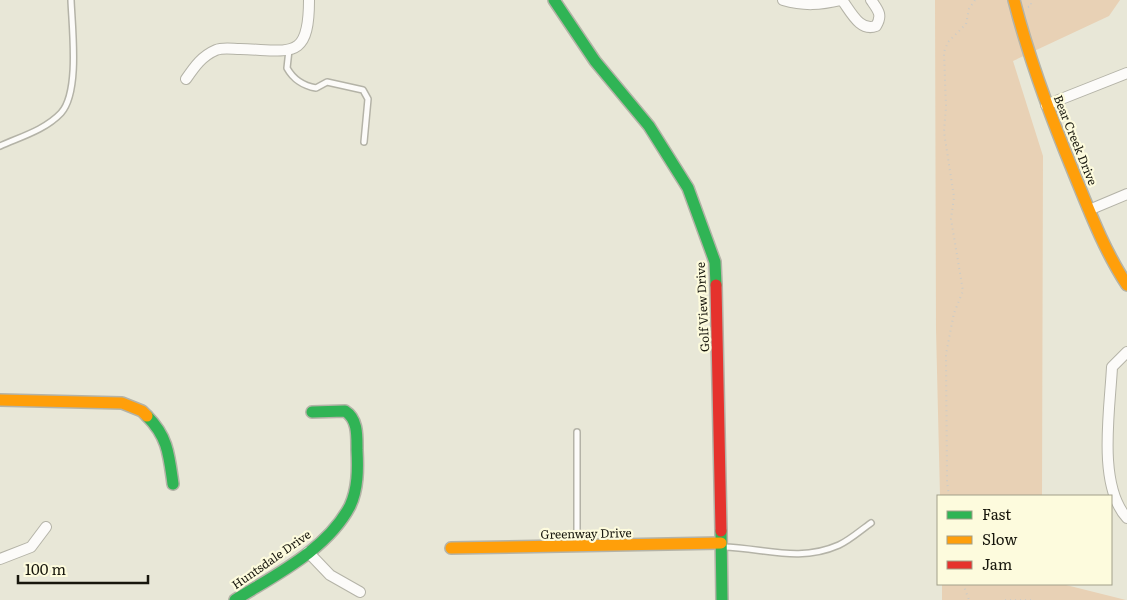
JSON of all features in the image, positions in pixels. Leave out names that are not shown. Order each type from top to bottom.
[{"type":"street","points":[[186,79],[199,60],[218,49],[290,50],[302,43],[309,26],[309,0]]},
{"type":"street","name":"Golf View Drive","points":[[554,0],[595,60],[649,126],[684,180],[715,262],[718,308],[722,600]]},
{"type":"street","points":[[783,0],[800,4],[820,5],[842,0],[862,26],[870,29],[876,26],[880,19],[880,11],[871,0]]},
{"type":"street","name":"Bear Creek Drive","points":[[1014,0],[1026,51],[1046,105],[1089,210],[1117,270],[1127,285]]},
{"type":"street","points":[[1046,105],[1127,72]]},
{"type":"street","points":[[1089,210],[1127,194]]},
{"type":"street","points":[[1127,352],[1112,368],[1109,449],[1109,475],[1114,494],[1127,518]]},
{"type":"street","points":[[0,400],[122,403],[142,411],[160,429],[168,448],[173,484]]},
{"type":"street","name":"Huntsdale Drive","points":[[235,600],[308,552],[336,528],[350,506],[356,486],[357,423],[351,413],[346,410],[312,412]]},
{"type":"street","points":[[0,559],[31,547],[46,526]]},
{"type":"street","name":"Greenway Drive","points":[[451,548],[721,545]]},
{"type":"street","points":[[308,552],[330,575],[360,592]]},
{"type":"lane","points":[[0,146],[46,126],[61,113],[68,102],[71,88],[71,0]]},
{"type":"lane","points":[[290,50],[287,68],[296,80],[316,88],[324,82],[331,82],[363,90],[368,99],[364,142]]},
{"type":"lane","points":[[577,432],[577,547]]},
{"type":"lane","points":[[721,545],[784,554],[815,554],[841,544],[871,522]]},
{"type":"path","points":[[949,495],[947,482],[946,354],[954,313],[963,291],[951,219],[954,197],[944,132],[946,108],[944,52],[948,42],[966,24],[970,9],[975,0]]},
{"type":"path","points":[[1025,7],[1031,6],[1031,0]]},
{"type":"path","points":[[963,585],[969,600]]},
{"type":"path","points":[[1004,600],[1032,600]]},
{"type":"shaded area","points":[[935,0],[1120,0],[1109,16],[1013,61],[1043,156],[1042,495],[940,495],[936,329]]},
{"type":"shaded area","points":[[942,585],[1066,585],[1126,600],[942,600]]},
{"type":"traffic: fast","points":[[554,0],[595,61],[649,126],[688,188],[715,262],[716,285]]},
{"type":"traffic: fast","points":[[235,600],[283,571],[314,548],[328,536],[350,506],[355,493],[357,472],[355,423],[345,411],[312,412]]},
{"type":"traffic: fast","points":[[147,416],[163,439],[169,455],[173,484]]},
{"type":"traffic: fast","points":[[721,531],[722,600]]},
{"type":"traffic: slow","points":[[1014,0],[1033,65],[1064,150],[1097,230],[1127,285]]},
{"type":"traffic: slow","points":[[0,400],[122,403],[142,411],[147,416]]},
{"type":"traffic: slow","points":[[451,548],[721,543]]},
{"type":"traffic: jam","points":[[716,285],[721,531]]}]
